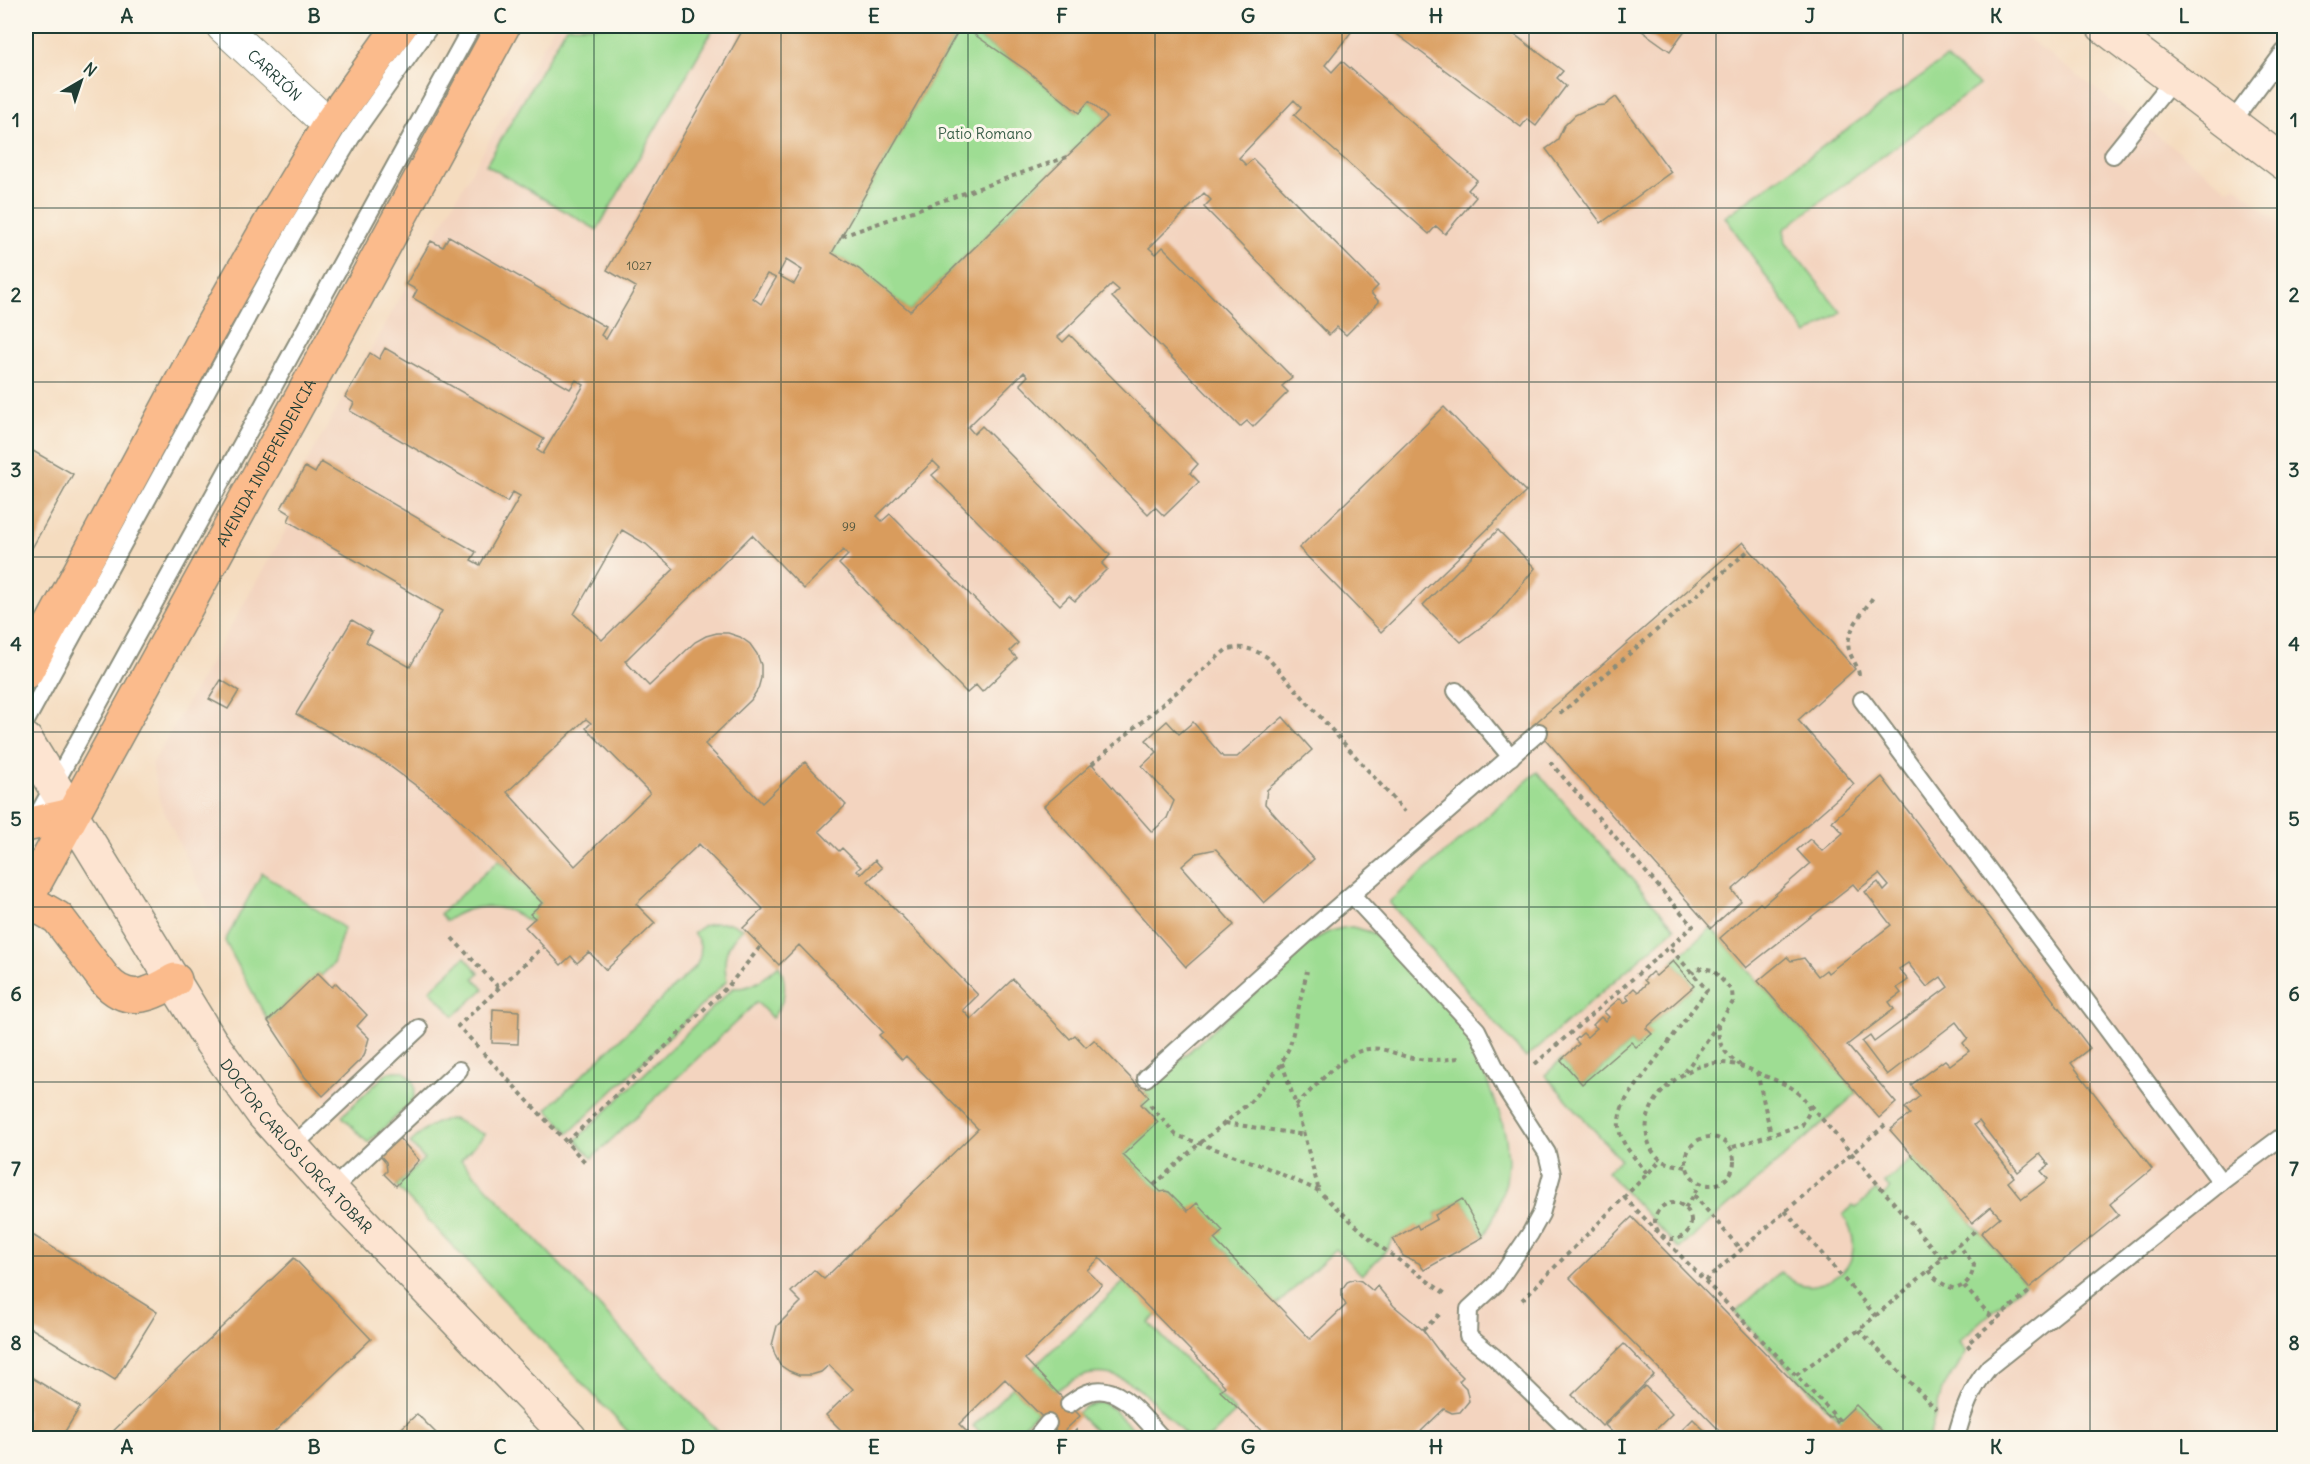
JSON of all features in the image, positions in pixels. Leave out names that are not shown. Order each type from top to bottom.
[{"type":"main road","points":[[26,672],[210,330],[329,125],[400,26]]},
{"type":"main road","name":"AVENIDA INDEPENDENCIA","points":[[26,899],[503,26]]},
{"type":"main road","points":[[2117,29],[2174,79],[2284,163]]},
{"type":"main road","name":"DOCTOR CARLOS LORCA TOBAR","points":[[26,740],[236,1079],[292,1148],[331,1190],[570,1438]]},
{"type":"main road","points":[[28,828],[71,815]]},
{"type":"main road","points":[[26,904],[39,907],[58,918],[105,980],[122,994],[131,996],[145,994],[159,990],[174,980]]},
{"type":"street","name":"CARRIÓN","points":[[222,26],[329,125]]},
{"type":"lane","points":[[26,721],[301,219],[354,133],[430,26]]},
{"type":"lane","points":[[28,828],[472,26]]},
{"type":"lane","points":[[2232,122],[2284,52]]},
{"type":"lane","points":[[2113,155],[2174,79]]},
{"type":"lane","points":[[1456,691],[1511,757]]},
{"type":"lane","points":[[1862,700],[2221,1182]]},
{"type":"lane","points":[[1146,1078],[1312,929],[1535,736]]},
{"type":"lane","points":[[1352,895],[1477,1030],[1507,1090],[1547,1153],[1551,1174],[1540,1214],[1518,1255],[1496,1284],[1469,1309],[1468,1336],[1493,1356],[1577,1438]]},
{"type":"lane","points":[[292,1148],[419,1028]]},
{"type":"lane","points":[[331,1190],[459,1070]]},
{"type":"lane","points":[[1956,1438],[1968,1399],[1976,1383],[1989,1366],[2221,1182],[2284,1135]]},
{"type":"lane","points":[[1069,1404],[1089,1392],[1102,1390],[1114,1392],[1124,1399],[1162,1438]]},
{"type":"lane","points":[[1036,1438],[1048,1422]]},
{"type":"path","points":[[842,236],[1067,157]]},
{"type":"path","points":[[1535,1064],[1693,926],[1535,736],[1750,549]]},
{"type":"path","points":[[1862,700],[1858,666],[1849,651],[1850,632],[1873,597]]},
{"type":"path","points":[[1092,764],[1226,650],[1239,646],[1255,650],[1267,657],[1424,833]]},
{"type":"path","points":[[1154,1185],[1265,1088],[1282,1062],[1290,1046],[1312,950],[1312,929]]},
{"type":"path","points":[[452,938],[499,988]]},
{"type":"path","points":[[567,1142],[730,984],[761,946]]},
{"type":"path","points":[[543,947],[458,1026],[585,1162]]},
{"type":"path","points":[[1647,1173],[1620,1139],[1617,1125],[1619,1112],[1624,1101],[1707,990],[1669,947]]},
{"type":"path","points":[[1686,1167],[1660,1160],[1652,1151],[1645,1123],[1658,1097],[1684,1074],[1732,1002],[1732,991],[1713,970],[1701,968],[1692,974]]},
{"type":"path","points":[[1718,1024],[1718,1040],[1725,1053],[1741,1065],[1785,1083],[1797,1091],[1942,1259]]},
{"type":"path","points":[[1296,1105],[1346,1058],[1357,1051],[1369,1048],[1380,1049],[1412,1058],[1436,1060],[1462,1058],[1487,1051]]},
{"type":"path","points":[[1282,1062],[1320,1192]]},
{"type":"path","points":[[1684,1074],[1702,1065],[1720,1062],[1741,1065]]},
{"type":"path","points":[[1757,1072],[1771,1134]]},
{"type":"path","points":[[1145,1100],[1176,1135],[1263,1166],[1320,1192],[1374,1242],[1446,1294],[1448,1300]]},
{"type":"path","points":[[1730,1148],[1802,1125],[1810,1111],[1807,1102]]},
{"type":"path","points":[[1224,1123],[1305,1135]]},
{"type":"path","points":[[1705,1281],[1885,1125]]},
{"type":"path","points":[[1703,1137],[1718,1138],[1730,1148],[1734,1162],[1729,1176],[1715,1185],[1699,1183],[1692,1178],[1686,1167],[1686,1154],[1690,1147],[1703,1137]]},
{"type":"path","points":[[1520,1301],[1660,1160]]},
{"type":"path","points":[[1685,1208],[1699,1183]]},
{"type":"path","points":[[1694,1195],[1741,1250]]},
{"type":"path","points":[[1624,1197],[1840,1420]]},
{"type":"path","points":[[1671,1203],[1685,1208],[1689,1214],[1690,1226],[1683,1236],[1671,1239],[1660,1234],[1655,1218],[1660,1208],[1671,1203]]},
{"type":"path","points":[[1785,1211],[1876,1316]]},
{"type":"path","points":[[1796,1376],[1859,1330],[1977,1229]]},
{"type":"path","points":[[1929,1270],[1935,1279],[1944,1285],[1955,1289],[1964,1286],[1972,1276],[1974,1265],[1959,1245]]},
{"type":"path","points":[[1964,1286],[1995,1321]]},
{"type":"path","points":[[1859,1330],[1941,1413]]},
{"type":"shaded area","points":[[554,26],[2012,26],[2229,190],[2235,185],[2284,227],[2284,1438],[634,1438],[384,1174],[387,1171],[386,1162],[305,1077],[268,1021],[225,941],[160,803],[152,764],[290,523],[288,521],[291,514],[281,508]]},
{"type":"shaded area","points":[[2243,26],[2284,26],[2284,59],[2260,39]]},
{"type":"green space","points":[[567,26],[715,26],[597,230],[486,165]]},
{"type":"green space","name":"Patio Romano","points":[[961,26],[1026,70],[1078,113],[1089,101],[1107,117],[910,311],[859,269],[832,253]]},
{"type":"green space","points":[[1946,58],[1979,85],[1784,229],[1786,243],[1841,312],[1807,335],[1725,217]]},
{"type":"green space","points":[[1537,772],[1675,928],[1526,1058],[1389,902]]},
{"type":"green space","points":[[499,860],[542,903],[531,913],[535,918],[530,922],[509,911],[488,907],[467,910],[446,921],[440,914]]},
{"type":"green space","points":[[262,873],[344,928],[333,964],[321,976],[318,973],[268,1021],[225,941]]},
{"type":"green space","points":[[729,923],[743,928],[729,946],[725,958],[727,981],[569,1133],[547,1109],[696,966],[700,957],[700,949],[693,933],[703,926]]},
{"type":"green space","points":[[1352,927],[1380,938],[1464,1023],[1501,1117],[1508,1161],[1506,1182],[1493,1220],[1483,1237],[1462,1199],[1435,1214],[1437,1219],[1419,1229],[1417,1226],[1393,1239],[1383,1254],[1362,1275],[1336,1249],[1277,1305],[1214,1239],[1222,1230],[1197,1204],[1188,1211],[1169,1192],[1161,1192],[1123,1155],[1158,1122],[1141,1104],[1149,1097],[1144,1092],[1307,945],[1328,932]]},
{"type":"green space","points":[[1711,928],[1857,1093],[1679,1249],[1607,1172],[1620,1159],[1545,1075],[1561,1060],[1583,1084],[1631,1042],[1636,1047],[1651,1034],[1646,1028],[1694,986],[1673,961]]},
{"type":"green space","points":[[465,957],[479,973],[474,978],[484,989],[454,1016],[430,990]]},
{"type":"green space","points":[[779,965],[784,979],[784,993],[777,1012],[772,1018],[757,1002],[592,1158],[576,1140],[733,988],[753,985]]},
{"type":"green space","points":[[403,1071],[412,1080],[415,1087],[413,1101],[368,1143],[342,1116],[387,1073]]},
{"type":"green space","points":[[452,1119],[485,1134],[461,1160],[724,1438],[634,1438],[396,1186],[424,1159],[410,1143],[434,1124]]},
{"type":"green space","points":[[1914,1157],[2025,1283],[1959,1341],[1967,1352],[1942,1390],[1929,1438],[1889,1438],[1856,1405],[1840,1421],[1735,1313],[1780,1272],[1794,1282],[1809,1286],[1823,1283],[1843,1271],[1849,1264],[1853,1245],[1852,1235],[1843,1215],[1853,1206],[1856,1208],[1876,1190],[1882,1196],[1890,1189],[1884,1183]]},
{"type":"green space","points":[[1124,1282],[1157,1315],[1149,1323],[1236,1412],[1209,1438],[1188,1438],[1145,1394],[1130,1383],[1113,1375],[1096,1373],[1077,1378],[1056,1391],[1033,1368]]},
{"type":"green space","points":[[1013,1387],[1037,1411],[1025,1425],[1020,1438],[993,1438],[988,1433],[984,1436],[973,1426]]},
{"type":"green space","points":[[1101,1402],[1113,1409],[1142,1438],[1102,1438],[1077,1413],[1085,1407]]},
{"type":"building","points":[[745,26],[961,26],[832,253],[859,269],[910,311],[1107,117],[1089,101],[1079,113],[1026,70],[962,26],[1356,26],[1325,65],[1332,72],[1342,61],[1477,180],[1468,190],[1476,197],[1445,234],[1436,226],[1429,234],[1294,115],[1301,107],[1294,100],[1239,158],[1246,165],[1253,159],[1378,286],[1371,293],[1379,302],[1346,335],[1337,327],[1329,335],[1204,207],[1211,200],[1204,193],[1149,248],[1156,254],[1163,247],[1292,377],[1282,386],[1288,392],[1253,427],[1247,421],[1240,427],[1112,297],[1119,290],[1112,284],[1058,337],[1063,342],[1070,335],[1198,464],[1190,473],[1199,482],[1164,516],[1155,507],[1148,514],[1020,384],[1028,376],[1024,372],[968,427],[974,434],[982,426],[1110,555],[1102,564],[1107,569],[1075,601],[1069,596],[1060,605],[932,475],[940,468],[933,461],[877,516],[882,521],[890,514],[1018,643],[1010,651],[1017,658],[982,692],[976,685],[967,693],[839,564],[848,555],[843,550],[804,589],[752,535],[625,661],[649,686],[695,642],[706,636],[728,633],[750,644],[761,665],[758,689],[751,700],[705,744],[762,803],[805,762],[846,805],[819,831],[839,851],[842,848],[861,867],[857,870],[861,874],[875,860],[882,868],[868,881],[978,995],[963,1010],[971,1019],[1013,979],[1070,1039],[1075,1035],[1086,1047],[1094,1040],[1149,1097],[1141,1104],[1158,1122],[1123,1155],[1161,1192],[1169,1192],[1188,1211],[1197,1203],[1223,1231],[1214,1239],[1310,1339],[1346,1305],[1342,1298],[1342,1289],[1347,1282],[1354,1279],[1361,1281],[1373,1291],[1377,1286],[1394,1306],[1423,1330],[1443,1357],[1463,1377],[1459,1381],[1466,1388],[1469,1401],[1460,1412],[1452,1413],[1444,1409],[1414,1438],[1269,1438],[1220,1391],[1225,1386],[1100,1258],[1087,1270],[1102,1285],[1025,1359],[1080,1416],[1060,1435],[1005,1379],[959,1424],[973,1438],[849,1438],[826,1415],[853,1389],[829,1365],[821,1372],[799,1375],[780,1365],[772,1345],[777,1326],[801,1302],[791,1292],[814,1270],[824,1279],[978,1129],[906,1056],[902,1060],[879,1035],[883,1032],[799,945],[779,965],[743,928],[763,909],[699,844],[636,904],[655,923],[606,970],[589,952],[577,963],[571,956],[561,965],[525,927],[535,918],[530,914],[542,903],[477,836],[449,810],[384,762],[296,714],[352,620],[372,632],[366,642],[410,667],[442,611],[288,521],[291,514],[281,508],[305,467],[315,473],[321,462],[476,552],[471,560],[480,565],[520,496],[513,492],[507,502],[350,411],[354,403],[345,397],[370,353],[379,359],[385,348],[544,439],[537,450],[543,454],[584,385],[576,380],[570,389],[413,298],[417,290],[406,284],[431,241],[443,247],[449,236],[606,327],[601,335],[606,339],[636,287],[607,270]],"holes":[[[786,260],[802,270],[794,284],[778,275]],[[767,274],[776,278],[761,304],[753,298]],[[622,530],[646,544],[674,569],[602,640],[574,614]],[[586,719],[591,723],[586,728],[650,793],[575,866],[507,792]]]},
{"type":"building","points":[[1386,26],[1503,26],[1563,71],[1557,78],[1566,86],[1536,126],[1527,119],[1521,127]]},
{"type":"building","points":[[1635,26],[1688,26],[1670,51]]},
{"type":"building","points":[[1616,97],[1671,172],[1601,223],[1546,149],[1557,141],[1564,126],[1575,115],[1594,106],[1605,105]]},
{"type":"building","points":[[1444,407],[1526,492],[1381,632],[1299,548]]},
{"type":"building","points":[[26,447],[73,474],[26,559]]},
{"type":"building","points":[[1498,530],[1535,568],[1497,615],[1461,642],[1423,605]]},
{"type":"building","points":[[1743,542],[1855,669],[1798,720],[1854,784],[1732,890],[1741,901],[1711,928],[1533,725]]},
{"type":"building","points":[[221,680],[239,691],[228,709],[209,699]]},
{"type":"building","points":[[1283,717],[1312,750],[1267,790],[1265,804],[1314,859],[1264,903],[1216,849],[1197,853],[1182,866],[1234,925],[1186,967],[1044,806],[1092,764],[1152,832],[1167,818],[1174,801],[1142,766],[1157,752],[1146,740],[1167,721],[1179,734],[1193,722],[1223,757],[1237,757]]},
{"type":"building","points":[[1882,777],[2090,1048],[2071,1063],[2152,1169],[2110,1204],[2119,1215],[2029,1288],[1981,1233],[2000,1217],[1991,1207],[1972,1223],[1890,1130],[1910,1114],[1905,1108],[1920,1096],[1911,1085],[1945,1060],[1950,1065],[1969,1051],[1963,1043],[1968,1038],[1956,1022],[1887,1075],[1862,1042],[1870,1036],[1874,1042],[1948,987],[1941,977],[1927,987],[1908,963],[1899,969],[1908,980],[1897,988],[1901,993],[1889,1002],[1894,1009],[1847,1045],[1896,1103],[1879,1118],[1758,981],[1787,957],[1791,961],[1804,958],[1818,976],[1826,970],[1828,973],[1891,925],[1865,892],[1878,882],[1884,891],[1889,886],[1879,874],[1858,890],[1853,884],[1746,968],[1720,938],[1760,903],[1763,905],[1810,864],[1797,850],[1810,839],[1822,851],[1843,833],[1832,821]],"holes":[[[1979,1121],[2018,1172],[2040,1154],[2049,1165],[2041,1171],[2048,1179],[2022,1199],[2008,1182],[2014,1177],[1974,1125]]]},
{"type":"building","points":[[1673,961],[1694,986],[1646,1028],[1652,1034],[1636,1047],[1631,1042],[1582,1084],[1561,1060],[1579,1044],[1575,1040],[1583,1033],[1587,1037],[1597,1028],[1593,1025],[1601,1017],[1605,1021],[1609,1017],[1604,1012],[1620,998],[1624,1003],[1629,1000],[1626,996],[1634,988],[1638,992],[1647,983],[1644,980],[1652,972],[1656,976]]},
{"type":"building","points":[[318,973],[332,987],[336,983],[367,1015],[357,1026],[369,1038],[364,1056],[323,1096],[305,1077],[268,1021]]},
{"type":"building","points":[[493,1009],[519,1011],[518,1044],[492,1043]]},
{"type":"building","points":[[399,1138],[419,1160],[396,1186],[384,1174],[387,1171],[386,1162],[380,1155]]},
{"type":"building","points":[[1462,1199],[1483,1237],[1424,1270],[1419,1263],[1403,1256],[1393,1239],[1417,1225],[1419,1229],[1437,1219],[1435,1215]]},
{"type":"building","points":[[1632,1217],[1829,1418],[1832,1416],[1837,1423],[1856,1405],[1889,1438],[1727,1438],[1570,1278]]},
{"type":"building","points":[[26,1231],[157,1312],[115,1380],[26,1325]]},
{"type":"building","points":[[294,1258],[371,1339],[268,1438],[106,1438]]},
{"type":"building","points":[[1624,1344],[1654,1375],[1602,1426],[1572,1395]]},
{"type":"building","points":[[26,1374],[80,1407],[61,1438],[26,1438]]},
{"type":"building","points":[[1645,1386],[1672,1414],[1647,1438],[1618,1438],[1605,1425]]},
{"type":"building","points":[[417,1414],[441,1438],[391,1438]]},
{"type":"building","points":[[1693,1419],[1712,1438],[1683,1438],[1678,1434]]}]
